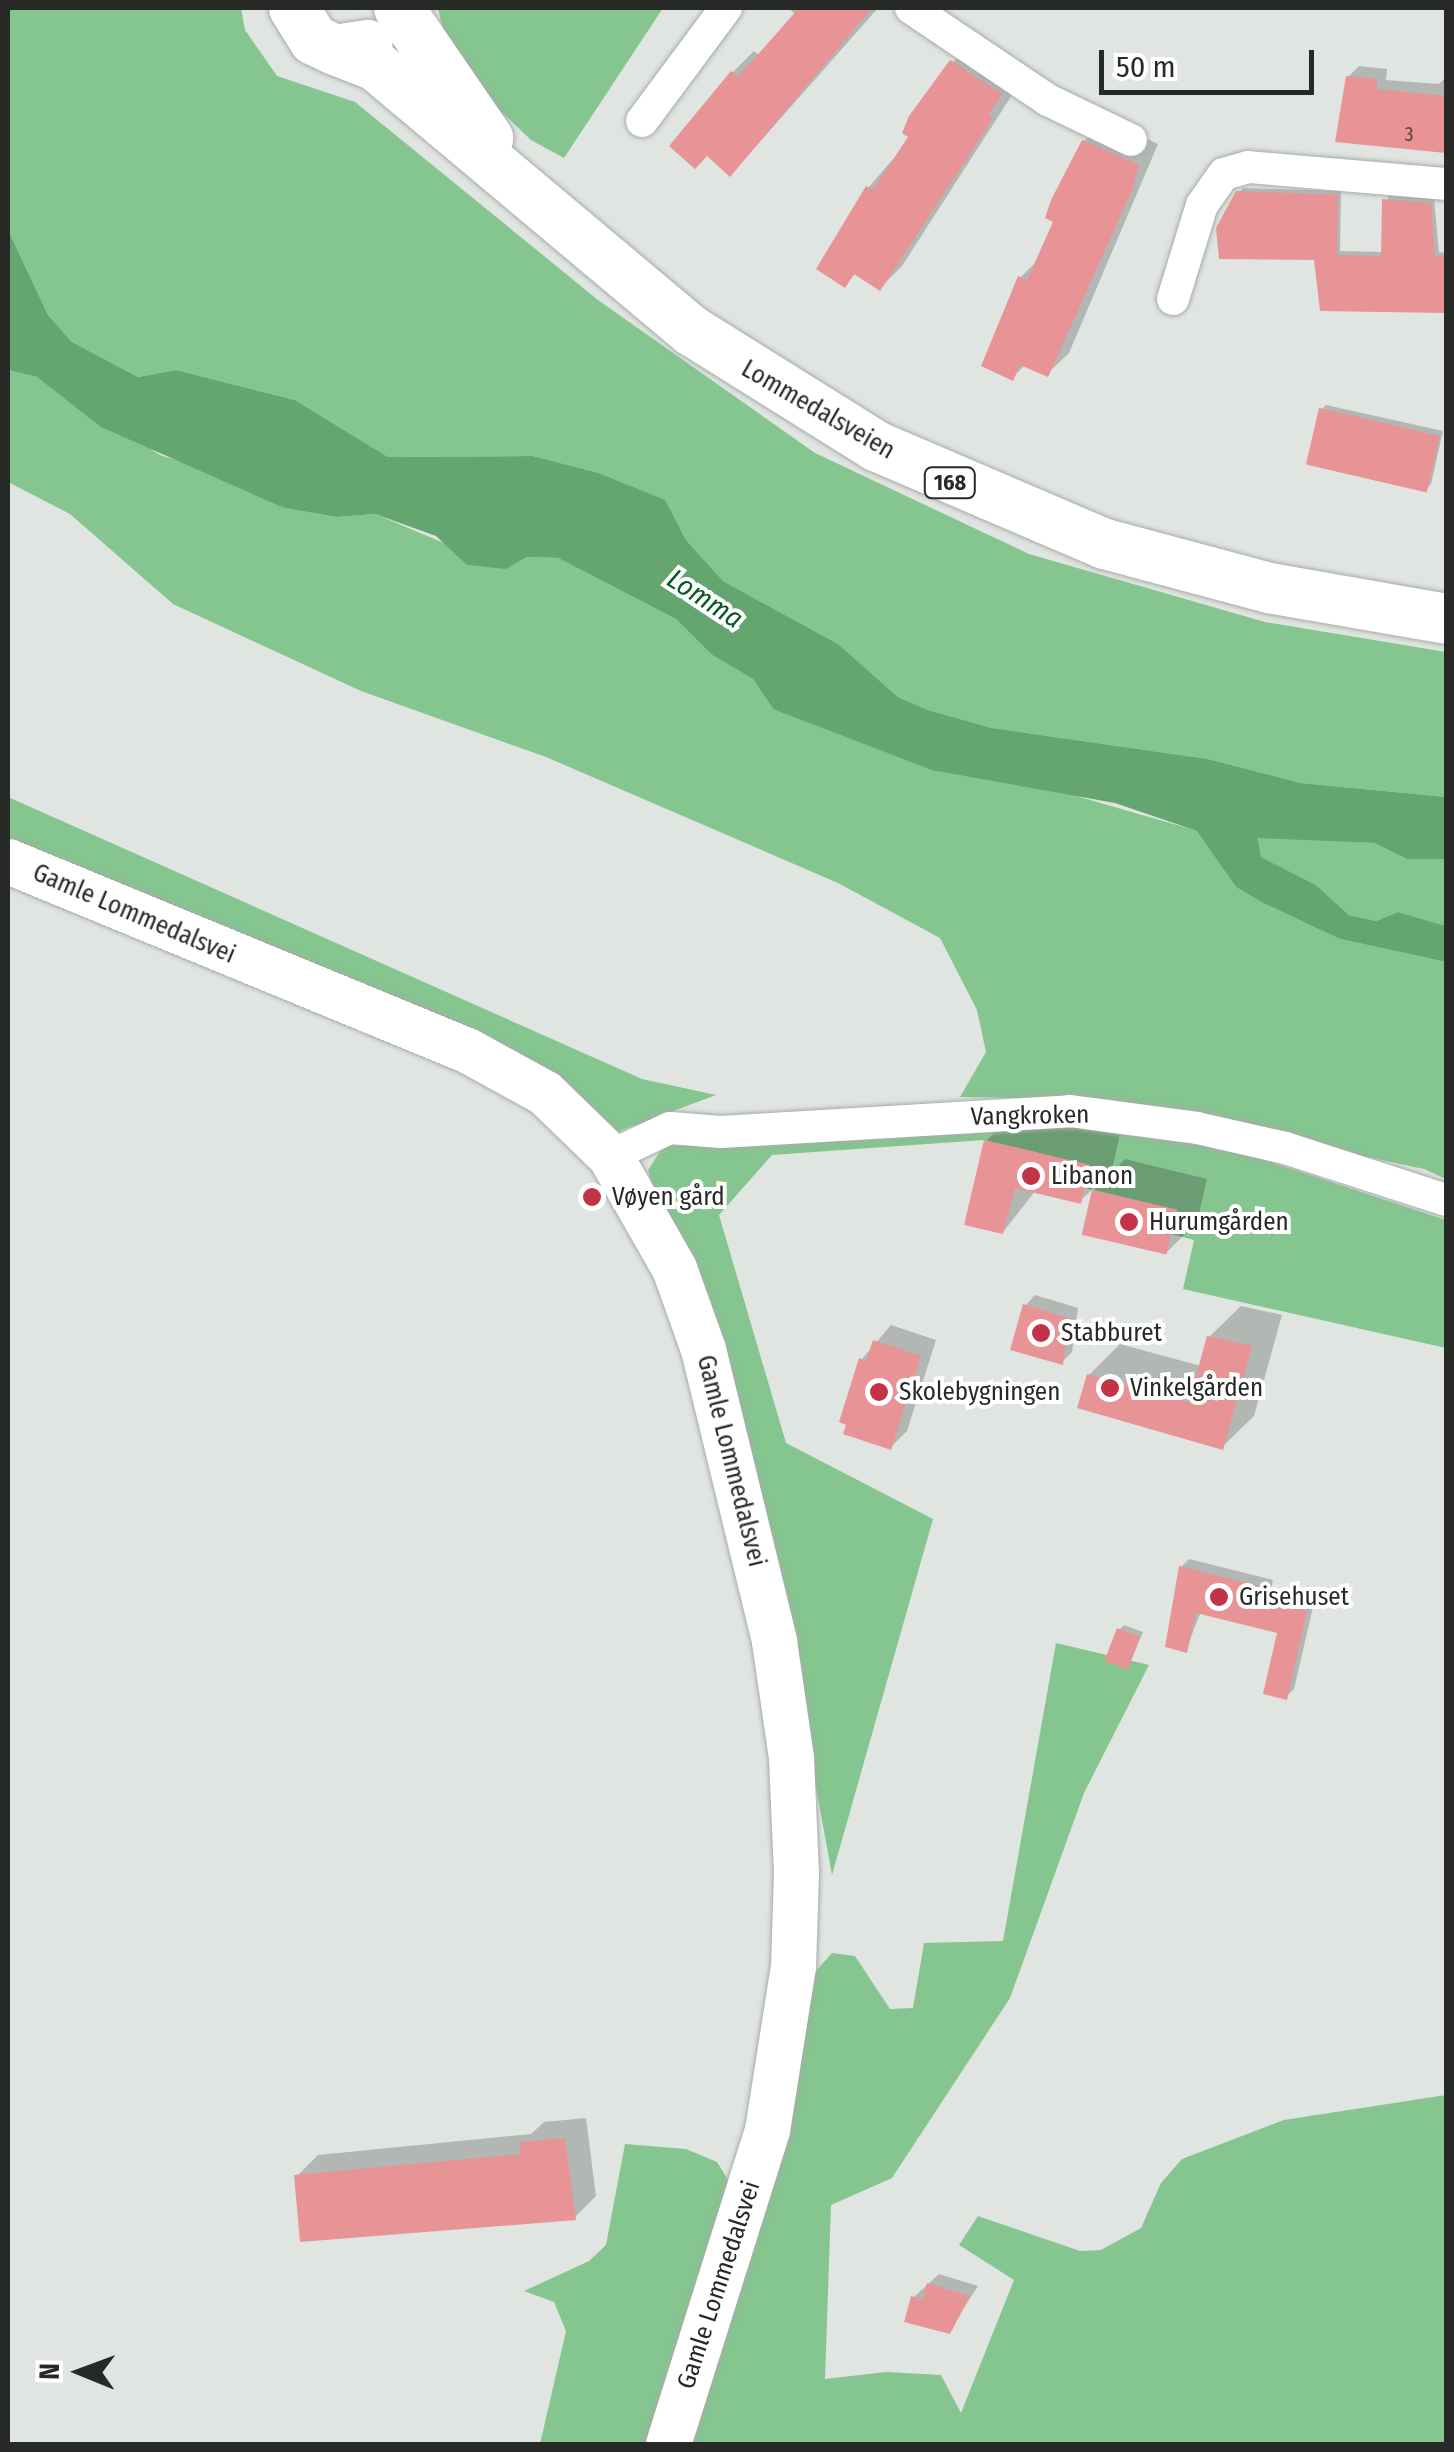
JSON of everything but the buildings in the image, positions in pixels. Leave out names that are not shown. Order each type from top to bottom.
[{"type":"main road","name":"168","points":[[294,8],[314,40],[336,50],[361,49],[380,38],[398,8]]},
{"type":"main road","name":"Lommedalsveien","points":[[398,8],[526,191]]},
{"type":"main road","name":"Lommedalsveien","points":[[336,50],[376,66],[526,191],[606,265],[726,356],[946,481],[1062,529],[1177,565],[1446,619]]},
{"type":"street","points":[[642,121],[726,8]]},
{"type":"street","points":[[911,8],[1048,100],[1131,140]]},
{"type":"street","points":[[1173,299],[1202,204],[1224,174],[1248,168],[1446,184]]},
{"type":"street","name":"Gamle Lommedalsvei","points":[[8,861],[482,1057],[544,1093],[610,1156],[657,1230],[704,1348],[774,1641],[794,1824],[794,1966],[767,2130],[668,2444]]},
{"type":"street","name":"Vangkroken","points":[[610,1156],[670,1128],[720,1132],[1070,1111],[1197,1128],[1285,1148],[1446,1200]]},
{"type":"shaded area","points":[[8,8],[241,8],[245,30],[277,76],[355,102],[598,300],[815,453],[1029,554],[1265,622],[1446,652],[1446,797],[1301,783],[1208,759],[992,728],[928,710],[898,697],[838,644],[723,581],[686,540],[664,500],[599,473],[533,456],[388,457],[295,400],[176,370],[138,377],[72,342],[48,315],[8,230]]},
{"type":"shaded area","points":[[438,8],[663,8],[564,158],[531,140],[487,98],[444,34]]},
{"type":"shaded area","points":[[8,370],[37,377],[160,455],[213,472],[284,508],[337,517],[375,514],[506,569],[527,557],[558,558],[676,619],[712,655],[753,679],[773,709],[1198,831],[1236,887],[1261,902],[1340,939],[1446,962],[1446,1179],[1424,1169],[1090,1099],[960,1097],[986,1052],[977,1010],[940,938],[838,883],[546,757],[361,691],[173,604],[70,514],[8,482]]},
{"type":"shaded area","points":[[8,797],[642,1079],[716,1095],[617,1132],[8,845]]},
{"type":"shaded area","points":[[1258,837],[1374,843],[1407,859],[1446,859],[1446,926],[1398,912],[1376,921],[1349,915],[1316,885],[1261,857]]},
{"type":"shaded area","points":[[1042,1122],[1201,1139],[1446,1220],[1446,1348],[1183,1289],[1194,1240],[1171,1234],[1177,1210],[1085,1188],[1089,1165],[984,1140],[772,1155],[719,1215],[786,1443],[933,1519],[832,1875],[814,1776],[648,1170],[665,1144]]},
{"type":"shaded area","points":[[1056,1643],[1149,1665],[1084,1793],[1010,1998],[892,2178],[831,2205],[825,2379],[886,2372],[941,2375],[961,2413],[1014,2280],[959,2245],[978,2216],[1080,2251],[1101,2250],[1141,2228],[1161,2183],[1182,2159],[1284,2120],[1446,2095],[1446,2444],[681,2444],[811,1976],[832,1953],[855,1956],[890,2009],[913,2008],[924,1943],[1003,1941]]},
{"type":"shaded area","points":[[625,2144],[686,2149],[717,2162],[732,2186],[651,2444],[540,2444],[566,2331],[554,2302],[524,2291],[589,2261],[606,2245]]},
{"type":"water","name":"Lomma","points":[[8,230],[48,315],[72,342],[138,377],[176,370],[295,400],[388,457],[533,456],[599,473],[665,500],[686,540],[723,581],[838,644],[898,697],[928,710],[992,728],[1208,759],[1301,783],[1446,797],[1446,859],[1407,859],[1374,843],[1258,838],[1261,857],[1316,885],[1349,915],[1376,921],[1398,912],[1446,926],[1446,962],[1340,939],[1261,902],[1236,887],[1197,831],[1115,803],[932,770],[773,709],[753,679],[712,655],[676,619],[558,558],[527,557],[506,569],[467,565],[436,536],[375,514],[337,517],[284,508],[101,427],[37,377],[8,370]]},
{"type":"place","name":"Libanon","points":[[1031,1176]]},
{"type":"place","name":"Vøyen gård","points":[[592,1197]]},
{"type":"place","name":"Hurumgården","points":[[1129,1222]]},
{"type":"place","name":"Stabburet","points":[[1041,1333]]},
{"type":"place","name":"Vinkelgården","points":[[1110,1388]]},
{"type":"place","name":"Skolebygningen","points":[[879,1392]]},
{"type":"place","name":"Grisehuset","points":[[1219,1597]]}]
